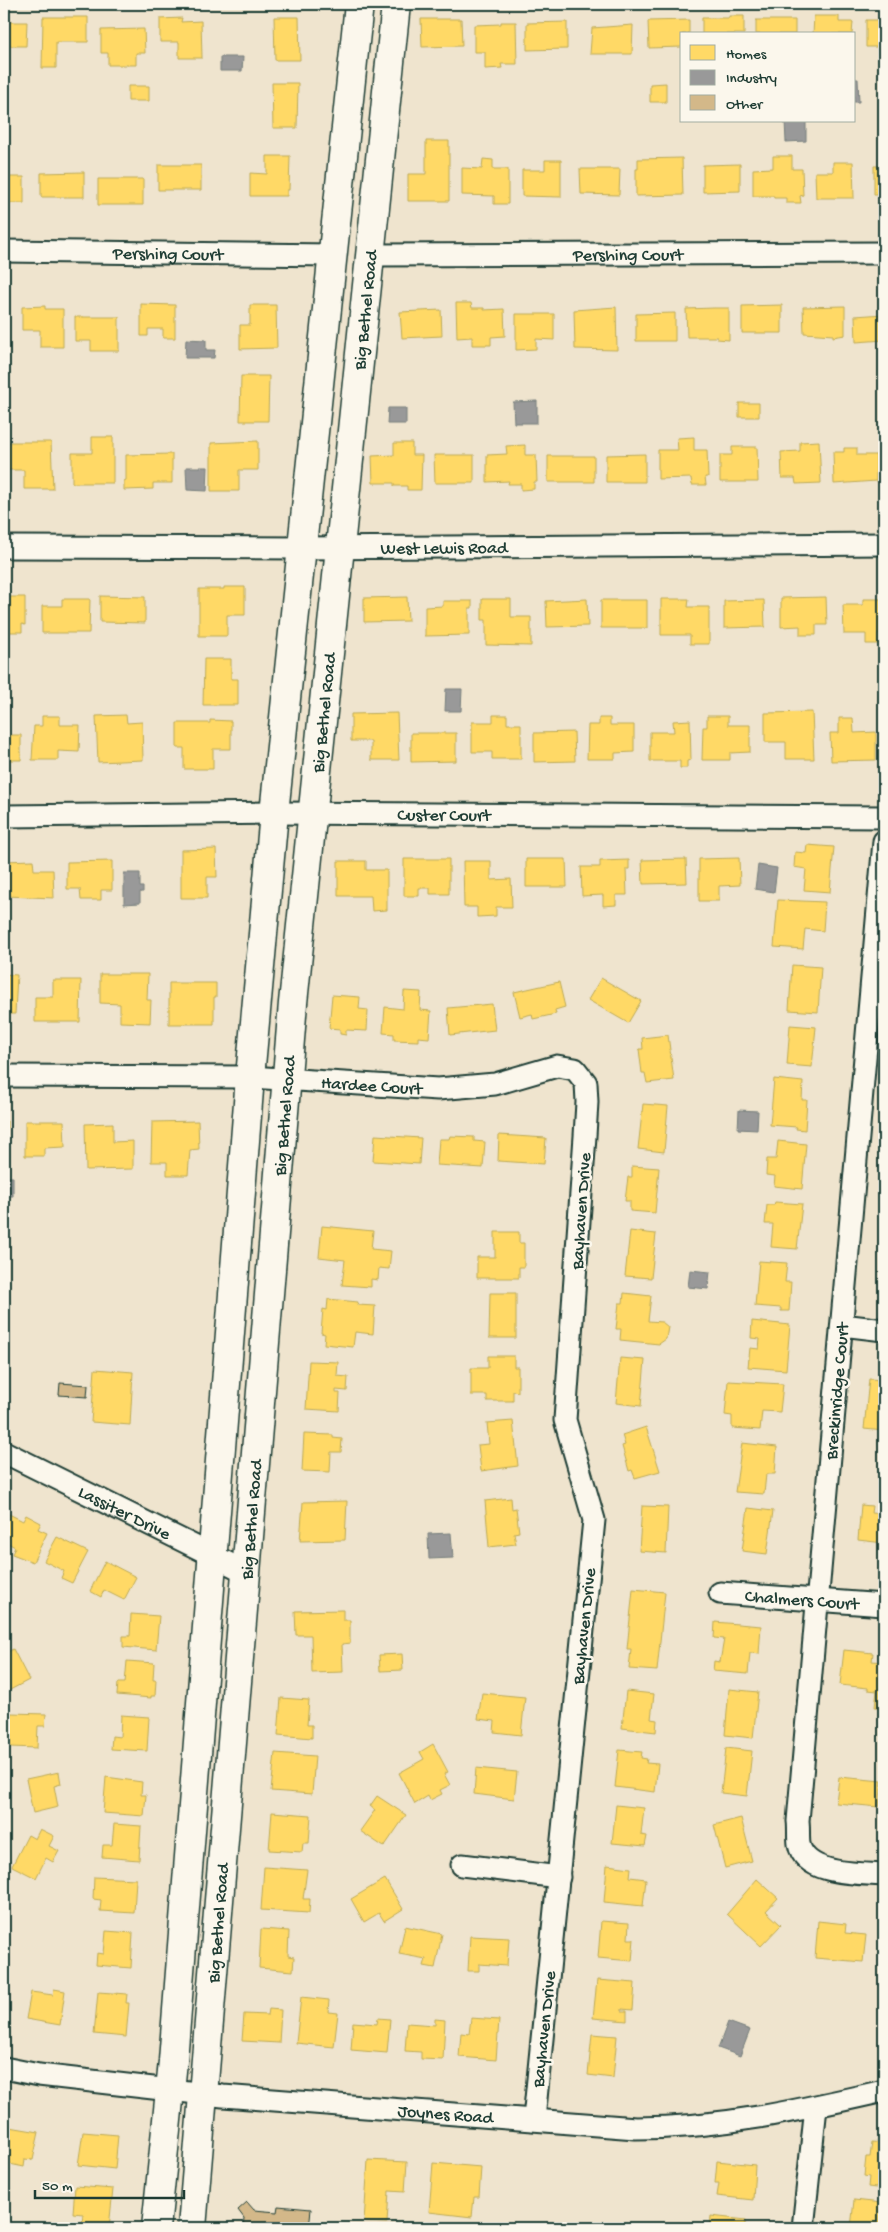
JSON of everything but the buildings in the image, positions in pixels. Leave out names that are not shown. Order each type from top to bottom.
[{"type":"main road","name":"Big Bethel Road","points":[[156,2228],[171,2090],[250,1077],[274,812],[359,4]]},
{"type":"main road","name":"Big Bethel Road","points":[[192,2228],[287,1079],[311,813],[396,4]]},
{"type":"street","name":"Pershing Court","points":[[4,251],[333,255]]},
{"type":"street","name":"Pershing Court","points":[[370,255],[884,254]]},
{"type":"street","name":"West Lewis Road","points":[[4,547],[339,548],[884,544]]},
{"type":"street","name":"Custer Court","points":[[4,816],[274,812],[884,817]]},
{"type":"street","name":"Breckinridge Court","points":[[884,841],[875,1062],[842,1325],[798,1821],[799,1846],[806,1858],[820,1868],[884,1875]]},
{"type":"street","name":"Hardee Court","points":[[4,1076],[250,1077],[438,1089],[495,1084],[557,1066],[575,1070],[586,1083],[586,1136]]},
{"type":"street","name":"Bayhaven Drive","points":[[534,2119],[594,1520],[565,1420],[586,1136]]},
{"type":"street","points":[[842,1325],[884,1330]]},
{"type":"street","name":"Lassiter Drive","points":[[4,1452],[246,1572]]},
{"type":"street","name":"Chalmers Court","points":[[720,1592],[884,1605]]},
{"type":"street","points":[[462,1865],[558,1877]]},
{"type":"street","name":"Joynes Road","points":[[4,2068],[39,2075],[203,2094],[636,2128],[672,2128],[747,2121],[884,2091]]},
{"type":"street","points":[[803,2228],[816,2107]]}]
